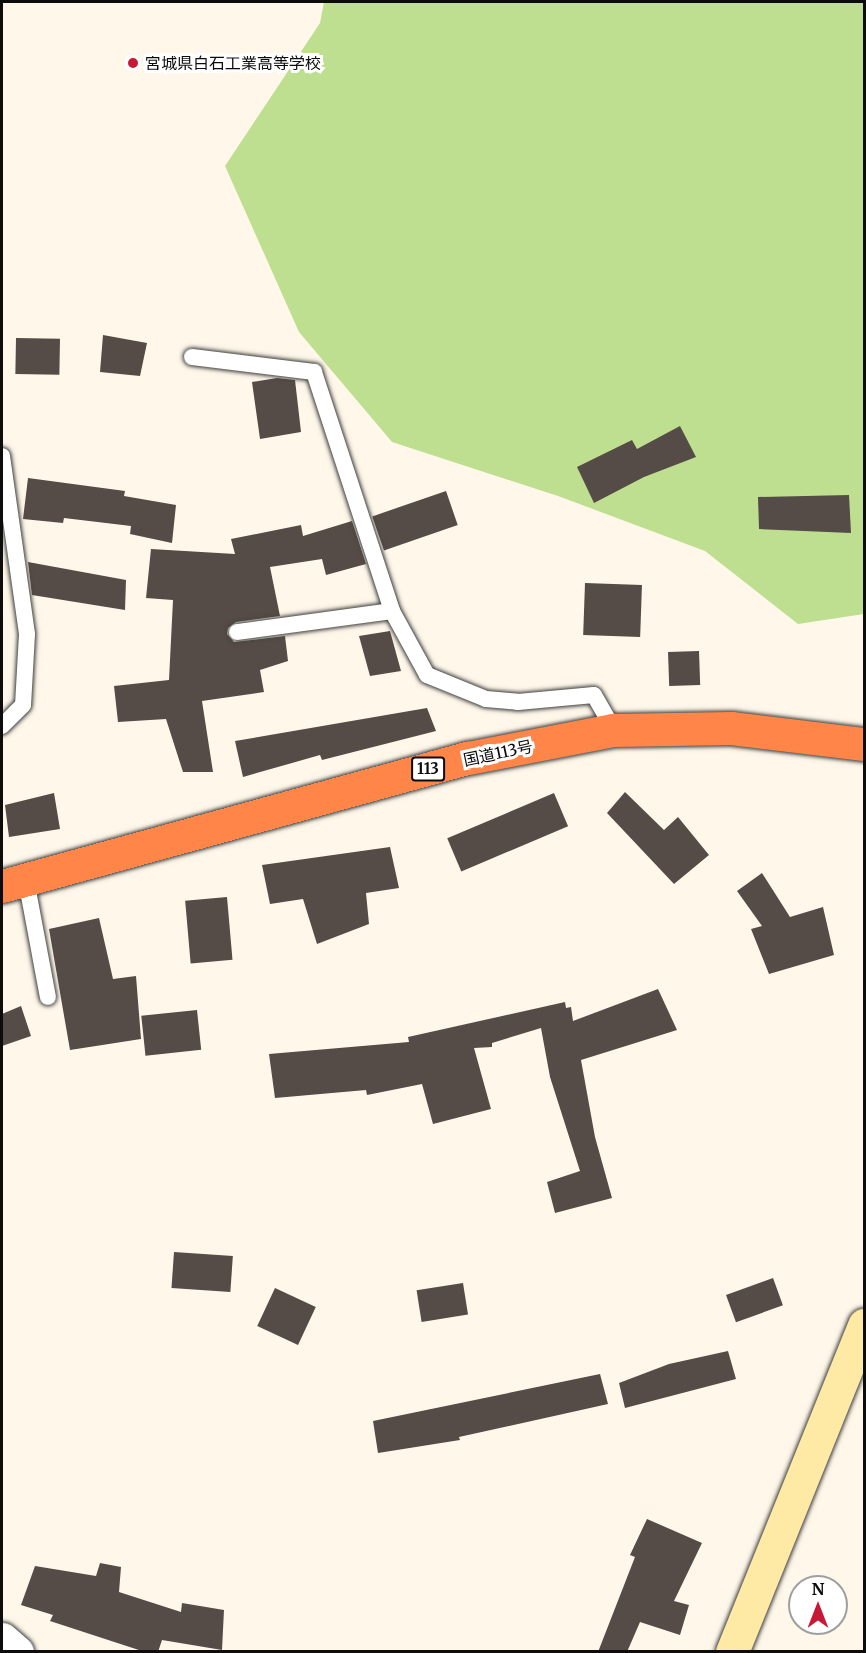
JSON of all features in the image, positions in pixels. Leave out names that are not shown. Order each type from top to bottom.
[{"type":"highway","name":"国道113号","points":[[14,883],[468,758],[614,729],[730,728],[864,744]]},
{"type":"street","points":[[732,1652],[864,1325]]},
{"type":"street","points":[[2,1639],[17,1652]]},
{"type":"lane","points":[[192,357],[314,372],[392,611],[427,675],[486,699],[518,702],[594,695],[614,729]]},
{"type":"lane","points":[[2,456],[27,634],[22,705],[2,726]]},
{"type":"lane","points":[[237,632],[392,611]]},
{"type":"lane","points":[[14,883],[48,997]]},
{"type":"green space","points":[[324,2],[864,2],[864,614],[798,624],[705,551],[558,496],[392,442],[299,332],[225,166],[320,23]]},
{"type":"building","points":[[103,335],[147,343],[140,376],[100,372]]},
{"type":"building","points":[[16,338],[60,339],[59,375],[15,374]]},
{"type":"building","points":[[277,378],[295,380],[301,432],[260,439],[252,382]]},
{"type":"building","points":[[680,426],[696,457],[644,477],[594,503],[577,467],[632,440],[637,449]]},
{"type":"building","points":[[28,478],[125,491],[124,496],[176,505],[172,543],[130,534],[131,526],[64,518],[63,523],[23,519]]},
{"type":"building","points":[[446,491],[458,525],[384,550],[372,516]]},
{"type":"building","points":[[849,495],[851,533],[759,529],[758,497]]},
{"type":"building","points":[[352,521],[366,564],[326,575],[322,559],[270,567],[280,616],[236,622],[228,628],[227,634],[234,642],[285,636],[288,661],[260,670],[264,692],[202,701],[213,772],[183,772],[166,719],[118,722],[114,686],[169,680],[173,600],[146,598],[151,549],[235,554],[231,539],[301,525],[303,536]]},
{"type":"building","points":[[28,562],[126,580],[125,610],[32,595]]},
{"type":"building","points":[[585,583],[642,585],[640,637],[583,635]]},
{"type":"building","points":[[390,631],[401,671],[370,676],[359,636]]},
{"type":"building","points":[[699,651],[700,685],[669,686],[668,652]]},
{"type":"building","points":[[427,708],[436,731],[322,760],[320,755],[243,777],[235,741]]},
{"type":"building","points":[[625,792],[664,830],[678,817],[709,855],[674,884],[607,813]]},
{"type":"building","points":[[54,793],[60,829],[9,837],[5,805]]},
{"type":"building","points":[[554,793],[568,826],[461,871],[447,838]]},
{"type":"building","points":[[390,847],[399,888],[366,893],[369,924],[317,944],[303,899],[270,904],[262,865]]},
{"type":"building","points":[[762,873],[790,917],[823,907],[834,955],[769,974],[751,929],[762,926],[737,891]]},
{"type":"building","points":[[227,897],[232,960],[191,963],[185,901]]},
{"type":"building","points":[[99,918],[113,979],[136,976],[141,1039],[70,1050],[49,929]]},
{"type":"building","points":[[658,989],[677,1030],[581,1060],[595,1137],[612,1198],[555,1213],[547,1182],[580,1171],[550,1077],[541,1028],[492,1043],[492,1047],[474,1048],[491,1109],[433,1124],[422,1084],[367,1095],[366,1090],[275,1098],[269,1054],[409,1042],[408,1037],[565,1002],[566,1008],[571,1007],[573,1021]]},
{"type":"building","points":[[21,1006],[31,1036],[2,1046],[2,1014]]},
{"type":"building","points":[[197,1010],[201,1050],[145,1056],[141,1016]]},
{"type":"building","points":[[174,1252],[233,1256],[230,1292],[171,1288]]},
{"type":"building","points":[[773,1278],[783,1305],[736,1322],[726,1295]]},
{"type":"building","points":[[463,1283],[468,1315],[422,1322],[417,1290]]},
{"type":"building","points":[[275,1288],[316,1307],[298,1345],[257,1326]]},
{"type":"building","points":[[728,1351],[736,1379],[625,1408],[619,1383],[669,1364]]},
{"type":"building","points":[[600,1374],[608,1404],[459,1437],[460,1440],[378,1453],[373,1421]]},
{"type":"building","points":[[647,1519],[702,1543],[674,1601],[689,1605],[680,1635],[640,1622],[627,1652],[598,1652],[635,1557],[630,1555]]},
{"type":"building","points":[[100,1563],[121,1567],[119,1592],[181,1612],[182,1603],[224,1610],[222,1650],[162,1640],[158,1652],[145,1652],[50,1621],[53,1615],[21,1605],[35,1566],[96,1576]]},
{"type":"place","name":"宮城県白石工業高等学校","points":[[133,63]]}]
